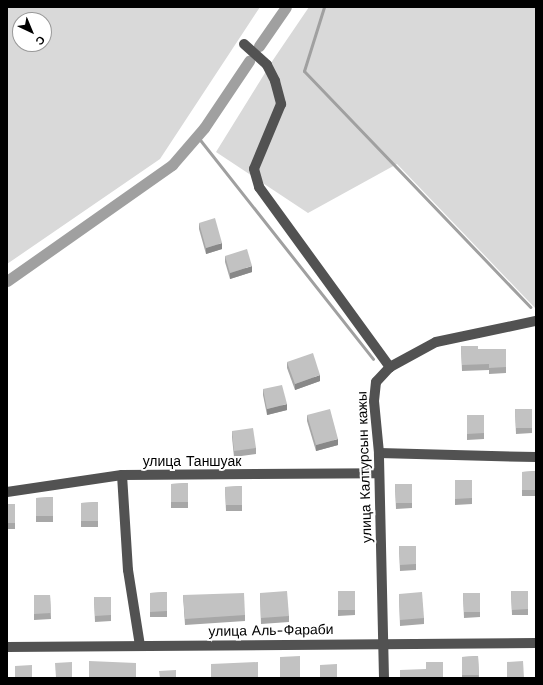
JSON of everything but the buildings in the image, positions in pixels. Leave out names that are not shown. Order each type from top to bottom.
[{"type":"street","points":[[244,44],[267,65],[275,82],[281,104],[254,169],[259,187],[390,367]]},
{"type":"street","name":"улица Калтурсын кажы","points":[[384,678],[378,473],[379,453],[374,401],[376,382],[390,367],[436,342],[536,321]]},
{"type":"street","points":[[379,453],[536,457]]},
{"type":"street","name":"улица Таншуак","points":[[7,492],[122,475],[378,473]]},
{"type":"street","points":[[122,475],[128,570],[140,646]]},
{"type":"street","name":"улица Аль-Фараби","points":[[7,647],[383,642],[536,643]]},
{"type":"shaded area","points":[[7,7],[260,7],[160,159],[7,264]]},
{"type":"shaded area","points":[[309,7],[536,7],[536,309],[397,164],[308,213],[216,152],[273,60]]},
{"type":"waterway","points":[[259,46],[286,7]]},
{"type":"waterway","points":[[324,7],[304,71],[530,307]]},
{"type":"waterway","points":[[7,281],[172,165],[204,128],[249,61]]},
{"type":"waterway","points":[[197,136],[373,359]]}]
